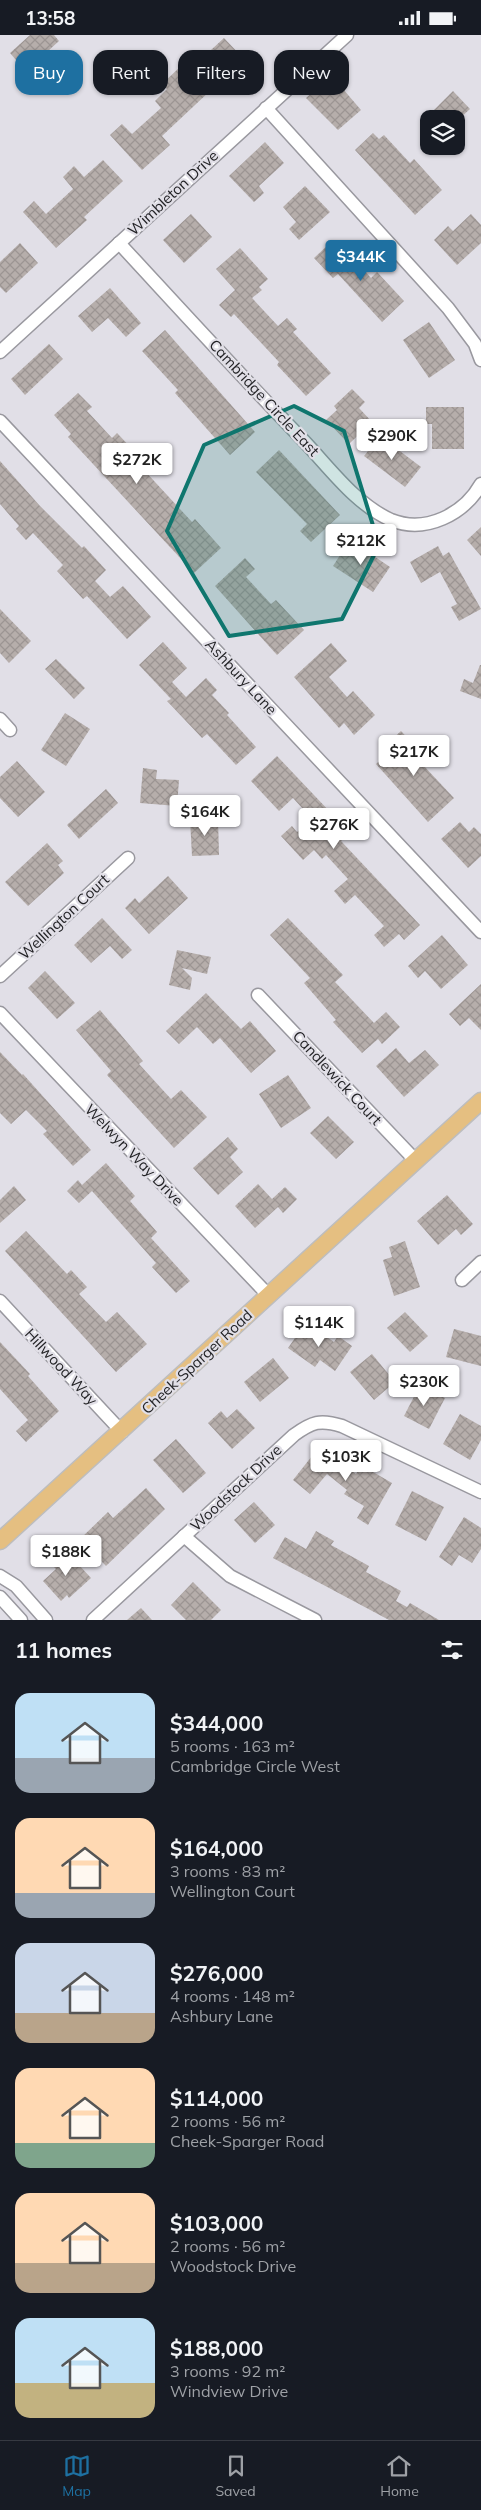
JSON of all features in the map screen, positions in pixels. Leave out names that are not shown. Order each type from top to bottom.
[{"type":"main road","name":"Cheek-Sparger Road","points":[[0,1541],[122,1432],[480,1104]]},
{"type":"street","name":"Wimbleton Drive","points":[[0,352],[347,35]]},
{"type":"street","points":[[266,108],[448,309],[475,344],[481,361]]},
{"type":"street","name":"Cambridge Circle East","points":[[118,243],[352,492],[372,509],[392,520],[408,524],[426,524],[448,517],[461,509],[473,498],[481,484]]},
{"type":"street","name":"Ashbury Lane","points":[[0,421],[481,933]]},
{"type":"street","points":[[0,719],[10,730]]},
{"type":"street","name":"Wellington Court","points":[[0,976],[128,858]]},
{"type":"street","name":"Candlewick Court","points":[[258,995],[416,1161]]},
{"type":"street","name":"Welwyn Way Drive","points":[[0,1013],[269,1296]]},
{"type":"street","points":[[462,1280],[481,1262]]},
{"type":"street","name":"Hillwood Way","points":[[0,1301],[122,1432]]},
{"type":"street","name":"Woodstock Drive","points":[[93,1620],[294,1435],[310,1423],[328,1422],[342,1425],[481,1492]]},
{"type":"street","points":[[184,1536],[230,1576],[315,1620]]},
{"type":"street","points":[[0,1576],[16,1586],[46,1620]]},
{"type":"street","points":[[0,1597],[21,1620]]},
{"type":"highlighted area","points":[[294,406],[344,431],[379,545],[342,619],[229,636],[167,531],[204,445]]},
{"type":"building","points":[[30,35],[54,35],[59,41],[49,50],[15,50],[15,59],[10,53]]},
{"type":"building","points":[[224,38],[235,50],[211,50]]},
{"type":"building","points":[[178,69],[178,95],[206,95],[162,136],[170,145],[142,170],[110,135],[122,124],[132,134],[161,108],[155,101],[161,95],[168,95],[168,78]]},
{"type":"building","points":[[453,91],[470,109],[465,114],[465,110],[434,110]]},
{"type":"building","points":[[309,95],[348,95],[361,110],[338,130],[306,98]]},
{"type":"building","points":[[373,133],[379,139],[384,135],[410,163],[414,159],[442,190],[415,215],[355,150]]},
{"type":"building","points":[[265,142],[284,163],[259,186],[264,193],[254,202],[229,176]]},
{"type":"building","points":[[103,160],[123,181],[84,217],[87,220],[56,248],[23,212],[34,201],[46,214],[73,189],[63,177],[74,166],[84,177]]},
{"type":"building","points":[[305,186],[330,212],[299,240],[289,229],[296,222],[283,207]]},
{"type":"building","points":[[191,214],[212,237],[184,263],[163,240]]},
{"type":"building","points":[[471,214],[481,225],[481,243],[457,265],[434,240],[448,226],[453,231]]},
{"type":"building","points":[[20,243],[38,263],[6,293],[0,287],[0,262]]},
{"type":"building","points":[[329,244],[337,252],[342,246],[371,278],[377,272],[404,301],[382,322],[338,274],[333,278],[314,258]]},
{"type":"building","points":[[240,248],[268,279],[259,287],[262,290],[252,298],[278,326],[287,318],[297,329],[293,332],[331,373],[306,396],[277,365],[279,362],[234,314],[231,317],[219,305],[235,290],[216,269]]},
{"type":"building","points":[[110,288],[141,323],[126,337],[108,318],[92,332],[78,316]]},
{"type":"building","points":[[429,322],[455,360],[429,378],[403,340]]},
{"type":"building","points":[[165,330],[255,432],[230,455],[175,393],[178,390],[142,351]]},
{"type":"building","points":[[49,344],[63,359],[25,395],[11,379]]},
{"type":"building","points":[[352,389],[365,402],[359,408],[372,422],[349,444],[326,420],[337,410],[334,406]]},
{"type":"building","points":[[78,393],[92,407],[87,411],[112,438],[117,433],[147,465],[143,469],[192,522],[195,519],[221,548],[194,573],[68,437],[71,434],[54,415]]},
{"type":"building","points":[[426,407],[464,407],[464,449],[432,449],[432,424],[426,424]]},
{"type":"building","points":[[380,436],[421,467],[405,487],[364,456]]},
{"type":"building","points":[[279,450],[340,515],[311,542],[300,531],[307,524],[256,472]]},
{"type":"building","points":[[0,461],[40,506],[82,548],[84,546],[106,570],[95,581],[110,597],[123,586],[151,617],[127,639],[87,596],[83,599],[57,571],[63,565],[33,533],[26,540],[16,529],[19,526],[0,504]]},
{"type":"building","points":[[481,527],[481,556],[467,540]]},
{"type":"building","points":[[350,540],[390,567],[373,592],[333,566]]},
{"type":"building","points":[[438,546],[443,556],[449,552],[481,609],[459,621],[451,607],[457,604],[440,572],[421,583],[410,562]]},
{"type":"building","points":[[245,558],[255,569],[246,577],[271,604],[276,600],[304,630],[277,655],[215,586]]},
{"type":"building","points":[[0,609],[31,641],[9,663],[0,653]]},
{"type":"building","points":[[163,642],[187,668],[172,682],[186,697],[206,678],[217,690],[212,695],[256,747],[236,765],[207,734],[202,738],[167,701],[171,699],[139,665]]},
{"type":"building","points":[[331,643],[347,661],[329,677],[347,697],[353,691],[375,715],[354,735],[344,723],[339,728],[294,677]]},
{"type":"building","points":[[56,659],[85,688],[74,699],[45,669]]},
{"type":"building","points":[[480,665],[481,699],[460,691],[464,679],[473,683]]},
{"type":"building","points":[[65,713],[90,729],[66,766],[41,750]]},
{"type":"building","points":[[401,731],[428,760],[423,765],[454,798],[428,822],[376,764],[393,749],[388,743]]},
{"type":"building","points":[[277,756],[350,833],[341,841],[420,925],[404,940],[399,934],[384,947],[374,935],[384,926],[355,895],[345,904],[334,891],[348,879],[326,855],[322,859],[314,850],[303,860],[281,836],[292,826],[297,832],[312,819],[293,798],[279,811],[251,781]]},
{"type":"building","points":[[17,761],[45,792],[18,817],[0,798],[0,777]]},
{"type":"building","points":[[143,768],[157,770],[156,779],[179,780],[177,806],[140,803]]},
{"type":"building","points":[[106,789],[118,803],[79,839],[67,825]]},
{"type":"building","points":[[218,818],[219,855],[192,856],[190,819]]},
{"type":"building","points":[[460,822],[469,832],[474,827],[481,834],[481,856],[468,868],[441,839]]},
{"type":"building","points":[[47,843],[63,861],[58,865],[64,873],[28,906],[5,882]]},
{"type":"building","points":[[168,876],[188,898],[149,934],[125,908],[135,898],[139,903]]},
{"type":"building","points":[[102,918],[132,950],[122,959],[110,946],[91,963],[74,945]]},
{"type":"building","points":[[288,918],[343,975],[335,982],[374,1023],[386,1012],[400,1027],[382,1044],[378,1039],[362,1053],[333,1022],[336,1020],[304,983],[310,978],[270,935]]},
{"type":"building","points":[[442,935],[468,965],[441,989],[425,971],[418,978],[408,966]]},
{"type":"building","points":[[177,950],[211,957],[207,974],[182,968],[192,978],[190,990],[169,985]]},
{"type":"building","points":[[45,971],[75,1003],[57,1019],[28,988]]},
{"type":"building","points":[[481,984],[481,1030],[469,1018],[460,1026],[449,1014]]},
{"type":"building","points":[[206,993],[241,1029],[250,1021],[276,1051],[251,1073],[220,1038],[213,1044],[197,1027],[179,1044],[166,1031]]},
{"type":"building","points":[[100,1010],[143,1061],[139,1064],[171,1099],[181,1090],[207,1117],[174,1148],[107,1075],[111,1071],[76,1030]]},
{"type":"building","points":[[396,1048],[409,1063],[425,1050],[439,1065],[404,1097],[376,1066]]},
{"type":"building","points":[[0,1052],[23,1074],[91,1150],[73,1166],[43,1134],[47,1131],[26,1110],[11,1124],[0,1113]]},
{"type":"building","points":[[288,1075],[311,1108],[281,1128],[259,1094]]},
{"type":"building","points":[[328,1116],[354,1142],[336,1159],[310,1133]]},
{"type":"building","points":[[228,1137],[238,1149],[230,1157],[243,1172],[218,1195],[193,1168]]},
{"type":"building","points":[[106,1163],[135,1196],[130,1201],[157,1232],[151,1238],[190,1281],[176,1293],[152,1267],[156,1263],[92,1191],[79,1203],[67,1191],[78,1180],[82,1185]]},
{"type":"building","points":[[258,1184],[272,1199],[285,1187],[297,1199],[283,1213],[278,1207],[255,1228],[235,1206]]},
{"type":"building","points":[[14,1186],[26,1200],[0,1223],[0,1200]]},
{"type":"building","points":[[447,1195],[473,1224],[461,1235],[456,1229],[438,1245],[417,1221]]},
{"type":"building","points":[[26,1231],[67,1274],[71,1270],[87,1287],[79,1294],[106,1322],[117,1312],[147,1344],[116,1372],[5,1251]]},
{"type":"building","points":[[405,1241],[420,1287],[394,1296],[383,1260],[392,1257],[389,1247]]},
{"type":"building","points":[[405,1312],[428,1336],[410,1352],[387,1328]]},
{"type":"building","points":[[306,1322],[334,1342],[338,1336],[352,1346],[335,1371],[320,1360],[315,1367],[288,1348]]},
{"type":"building","points":[[454,1329],[481,1336],[481,1366],[446,1357]]},
{"type":"building","points":[[0,1342],[30,1374],[28,1376],[59,1411],[26,1442],[16,1431],[28,1420],[0,1389]]},
{"type":"building","points":[[372,1354],[395,1382],[374,1400],[350,1372]]},
{"type":"building","points":[[273,1358],[289,1378],[260,1402],[244,1382]]},
{"type":"building","points":[[420,1385],[445,1398],[429,1429],[404,1416]]},
{"type":"building","points":[[237,1409],[255,1428],[232,1449],[208,1423],[221,1411],[227,1418]]},
{"type":"building","points":[[460,1414],[481,1426],[481,1440],[470,1460],[443,1444]]},
{"type":"building","points":[[176,1439],[206,1473],[183,1493],[153,1460]]},
{"type":"building","points":[[324,1448],[356,1474],[361,1465],[392,1483],[368,1525],[357,1518],[364,1506],[344,1494],[347,1490],[327,1474],[310,1494],[293,1480],[312,1456],[315,1458]]},
{"type":"building","points":[[146,1488],[165,1509],[106,1566],[80,1539],[108,1512],[113,1518]]},
{"type":"building","points":[[412,1491],[444,1507],[426,1541],[395,1525]]},
{"type":"building","points":[[254,1502],[275,1525],[255,1543],[234,1520]]},
{"type":"building","points":[[464,1517],[481,1528],[481,1549],[472,1563],[459,1555],[452,1566],[439,1557]]},
{"type":"building","points":[[316,1531],[334,1541],[331,1545],[369,1566],[366,1572],[401,1591],[396,1601],[407,1607],[410,1603],[439,1620],[389,1620],[273,1558],[285,1537],[306,1549]]},
{"type":"building","points":[[65,1550],[91,1578],[69,1598],[67,1595],[61,1601],[43,1581],[56,1569],[51,1564]]},
{"type":"building","points":[[193,1582],[221,1610],[211,1620],[186,1620],[171,1605]]},
{"type":"building","points":[[141,1608],[152,1620],[127,1620]]}]
